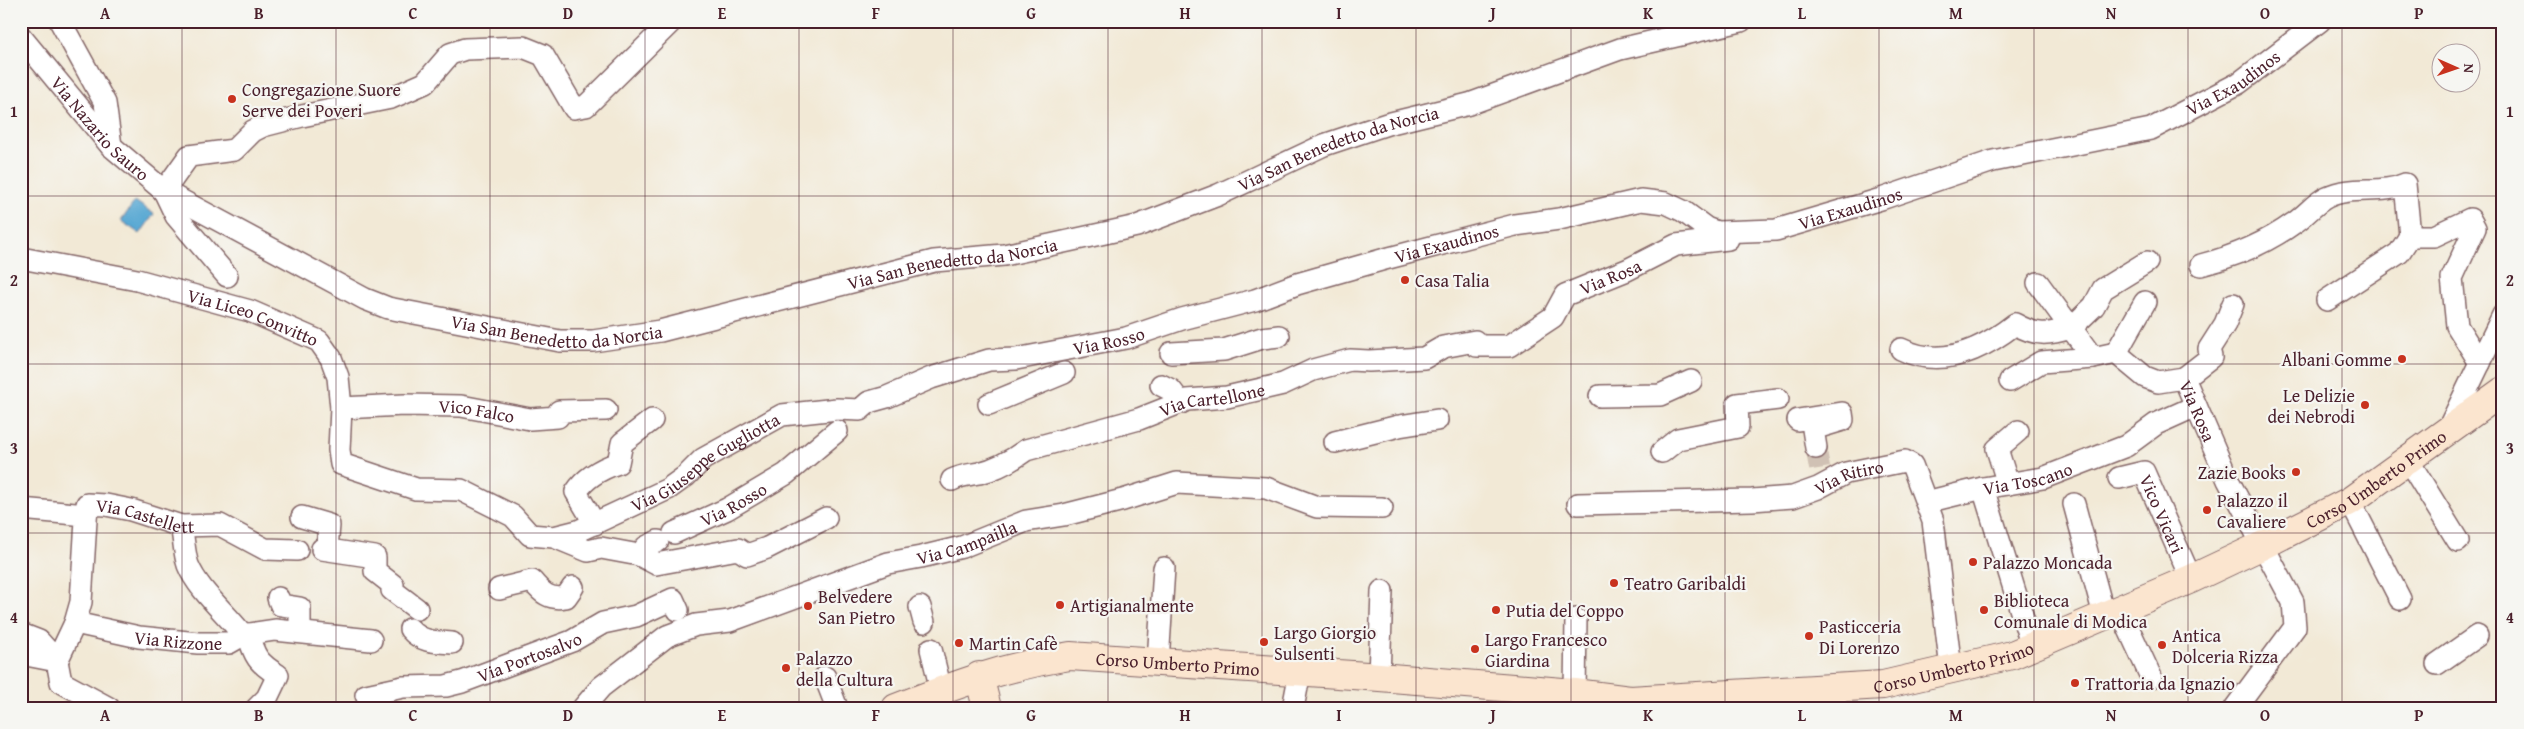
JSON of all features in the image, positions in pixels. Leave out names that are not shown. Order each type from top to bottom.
[{"type":"street","points":[[60,21],[105,103],[111,146]]},
{"type":"street","points":[[227,276],[176,216],[164,191],[189,156],[234,150],[253,131],[263,126],[391,98],[425,83],[450,54],[465,49],[523,46],[543,56],[574,108],[586,106],[672,21]]},
{"type":"street","name":"Via San Benedetto da Norcia","points":[[164,191],[332,282],[388,308],[560,341],[593,341],[660,331],[934,261],[1004,255],[1137,226],[1218,195],[1324,145],[1387,124],[1469,104],[1620,49],[1741,21]]},
{"type":"street","name":"Via Exaudinos","points":[[1357,268],[1515,225],[1559,219],[1641,200],[1666,202],[1683,211],[1706,228],[1717,232],[1776,230],[1881,199],[1993,161],[2151,129],[2239,83],[2320,21]]},
{"type":"street","name":"Via Nazario Sauro","points":[[21,37],[111,146],[164,191]]},
{"type":"street","points":[[2201,265],[2232,257],[2268,241],[2327,197],[2360,190],[2395,189],[2406,184],[2410,236],[2398,253],[2327,300]]},
{"type":"street","points":[[2410,236],[2434,236],[2470,219],[2475,228],[2452,278],[2457,326],[2480,363]]},
{"type":"street","name":"Via Rosa","points":[[1476,343],[1509,346],[1553,316],[1565,295],[1627,270],[1684,243],[1720,241],[1776,230]]},
{"type":"street","name":"Via Liceo Convitto","points":[[21,258],[137,280],[241,309],[319,341],[331,358],[338,377],[341,408],[338,450],[341,464],[416,489],[461,490],[513,516],[530,535],[554,537],[588,551],[600,548],[639,555],[656,564],[738,549],[747,555],[767,548],[826,518]]},
{"type":"street","points":[[1901,349],[1913,356],[1948,358],[1969,353],[2001,335],[2015,324],[2027,331],[2050,334],[2071,328],[2094,306],[2103,289],[2147,262]]},
{"type":"street","name":"Via Rosso","points":[[860,410],[869,402],[887,398],[931,378],[989,360],[1016,359],[1126,338],[1182,319],[1255,300],[1297,284],[1357,268]]},
{"type":"street","points":[[2038,283],[2093,358]]},
{"type":"street","points":[[2010,381],[2040,362],[2093,358],[2116,353],[2145,302]]},
{"type":"street","points":[[2184,378],[2211,358],[2209,349],[2225,324],[2233,304]]},
{"type":"street","points":[[2446,433],[2503,315]]},
{"type":"street","points":[[1171,354],[1224,350],[1262,338],[1279,336]]},
{"type":"street","name":"Via Cartellone","points":[[952,480],[965,474],[976,473],[1010,462],[1026,450],[1139,419],[1181,402],[1227,398],[1283,384],[1313,370],[1350,360],[1424,358],[1443,347],[1476,343]]},
{"type":"street","name":"Via Rosa","points":[[2116,353],[2145,376],[2158,382],[2184,378],[2261,546],[2293,602],[2295,627],[2235,708]]},
{"type":"street","points":[[989,404],[1064,373]]},
{"type":"street","points":[[1600,396],[1660,395],[1691,381]]},
{"type":"street","points":[[1161,385],[1172,390],[1181,402]]},
{"type":"street","name":"Corso Umberto Primo","points":[[896,708],[979,676],[1033,662],[1070,656],[1379,677],[1575,693],[1630,700],[1874,686],[2012,655],[2191,579],[2350,501],[2503,391]]},
{"type":"street","points":[[1662,452],[1678,439],[1738,428],[1737,404],[1778,399]]},
{"type":"street","name":"Vico Falco","points":[[341,408],[404,405],[461,406],[530,418],[558,417],[559,411],[606,410]]},
{"type":"street","name":"Via Toscano","points":[[2032,647],[1983,488],[2042,478],[2126,446],[2156,424],[2196,406]]},
{"type":"street","name":"Via Giuseppe Gugliotta","points":[[554,537],[578,531],[595,524],[668,489],[686,476],[703,459],[782,414],[837,409],[860,410]]},
{"type":"street","points":[[1798,420],[1842,412],[1843,420],[1812,429],[1816,448]]},
{"type":"street","points":[[595,524],[576,492],[586,479],[595,476],[603,468],[618,463],[622,443],[652,420]]},
{"type":"street","points":[[1335,442],[1398,426],[1437,420]]},
{"type":"street","name":"Via Rosso","points":[[639,555],[646,547],[728,509],[786,474],[838,431]]},
{"type":"street","points":[[2008,484],[1996,449],[2018,431]]},
{"type":"street","points":[[2408,460],[2458,541]]},
{"type":"street","name":"Via Ritiro","points":[[1578,504],[1752,500],[1793,497],[1821,478],[1905,461],[1912,465],[1933,520],[1951,669]]},
{"type":"street","name":"Vico Vicari","points":[[2119,478],[2144,472],[2191,579]]},
{"type":"street","name":"Via Campailla","points":[[583,708],[601,687],[683,622],[696,625],[730,622],[836,580],[888,563],[962,547],[1026,522],[1064,516],[1177,483],[1266,488],[1317,507],[1382,508]]},
{"type":"street","points":[[1926,502],[1983,488]]},
{"type":"street","points":[[2350,501],[2400,599]]},
{"type":"street","name":"Via Castellett","points":[[57,661],[75,623],[81,602],[87,504],[106,505],[182,526],[220,525],[265,550],[297,550]]},
{"type":"street","points":[[2074,504],[2112,612],[2151,678]]},
{"type":"street","points":[[21,510],[86,516]]},
{"type":"street","points":[[302,517],[330,525],[324,549],[375,557],[375,571],[393,585],[392,590],[417,609]]},
{"type":"street","points":[[182,526],[188,564],[206,593],[245,634],[253,653],[262,666],[278,675],[267,698],[257,708]]},
{"type":"street","points":[[1158,662],[1164,568]]},
{"type":"street","points":[[499,589],[532,581],[544,595],[558,598],[566,596],[573,587]]},
{"type":"street","points":[[278,598],[281,605],[300,608],[300,632]]},
{"type":"street","name":"Via Portosalvo","points":[[366,695],[403,687],[446,686],[462,682],[572,641],[603,623],[636,616],[673,599],[683,622]]},
{"type":"street","points":[[1379,677],[1382,601]]},
{"type":"street","points":[[1575,693],[1576,619]]},
{"type":"street","name":"Via Rizzone","points":[[75,623],[139,637],[198,643],[229,643],[245,634],[275,630],[371,640]]},
{"type":"street","points":[[410,629],[416,637],[433,642],[452,643]]},
{"type":"street","points":[[21,634],[39,641],[57,661],[61,682],[109,708]]},
{"type":"street","points":[[2437,664],[2476,636]]},
{"type":"street","points":[[931,649],[941,690]]},
{"type":"street","points":[[21,654],[57,661]]},
{"type":"street","points":[[1293,708],[1300,672]]},
{"type":"street","points":[[979,676],[987,708]]},
{"type":"street","points":[[825,677],[837,708]]},
{"type":"water","points":[[135,201],[154,214],[140,234],[121,221]]},
{"type":"tunnel","points":[[1816,448],[1820,471]]},
{"type":"place","name":"Congregazione Suore Serve dei Poveri","points":[[232,99]]},
{"type":"place","name":"Casa Talia","points":[[1405,280]]},
{"type":"place","name":"Albani Gomme","points":[[2402,359]]},
{"type":"place","name":"Le Delizie dei Nebrodi","points":[[2365,405]]},
{"type":"place","name":"Zazie Books","points":[[2296,472]]},
{"type":"place","name":"Palazzo il Cavaliere","points":[[2207,510]]},
{"type":"place","name":"Palazzo Moncada","points":[[1973,562]]},
{"type":"place","name":"Teatro Garibaldi","points":[[1614,583]]},
{"type":"place","name":"Artigianalmente","points":[[1060,605]]},
{"type":"place","name":"Belvedere San Pietro","points":[[808,606]]},
{"type":"place","name":"Putia del Coppo","points":[[1496,610]]},
{"type":"place","name":"Biblioteca Comunale di Modica","points":[[1984,610]]},
{"type":"place","name":"Pasticceria Di Lorenzo","points":[[1809,636]]},
{"type":"place","name":"Largo Giorgio Sulsenti","points":[[1264,642]]},
{"type":"place","name":"Martin Cafè","points":[[959,643]]},
{"type":"place","name":"Antica Dolceria Rizza","points":[[2162,645]]},
{"type":"place","name":"Largo Francesco Giardina","points":[[1475,649]]},
{"type":"place","name":"Palazzo della Cultura","points":[[786,668]]},
{"type":"place","name":"Trattoria da Ignazio","points":[[2075,683]]}]
